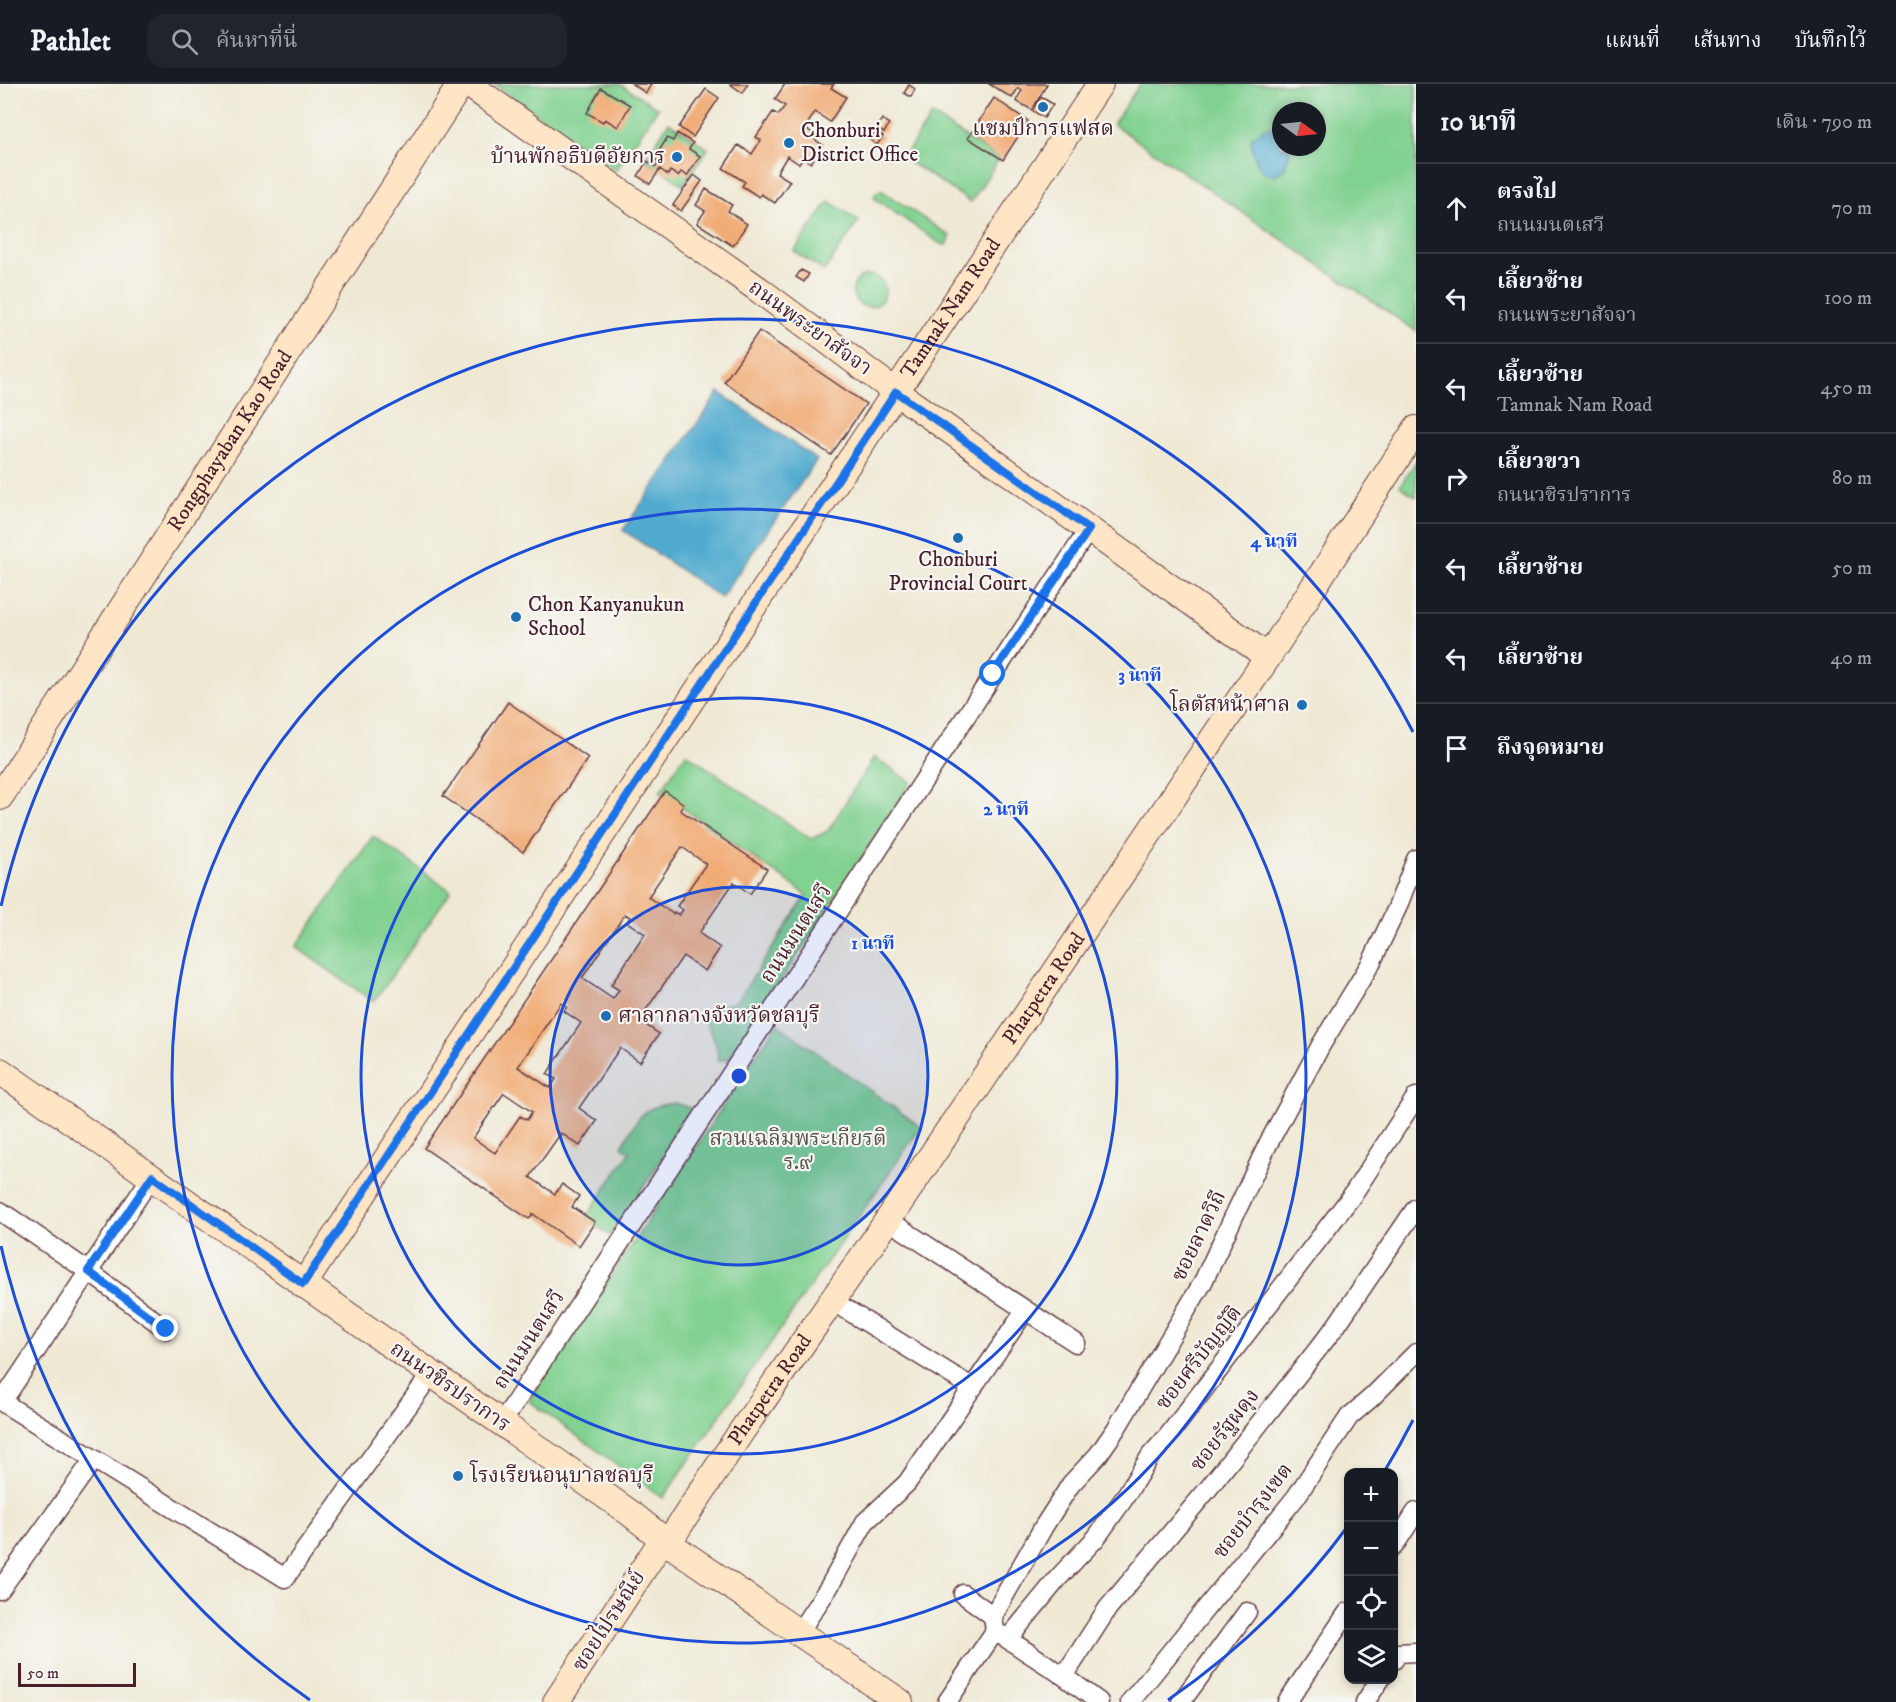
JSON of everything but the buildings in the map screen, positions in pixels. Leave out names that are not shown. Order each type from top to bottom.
[{"type":"street","name":"Rongphayaban Kao Road","points":[[0,797],[461,84]]},
{"type":"street","name":"ถนนพระยาสัจจา","points":[[468,84],[758,289],[896,392],[1268,657]]},
{"type":"street","name":"Tamnak Nam Road","points":[[303,1284],[1100,84]]},
{"type":"street","name":"Phatpetra Road","points":[[665,1541],[888,1220],[1268,657],[1416,429]]},
{"type":"street","name":"ถนนมนตเสวี","points":[[501,1424],[1089,529]]},
{"type":"street","name":"ซอยลาดวิถี","points":[[947,1702],[999,1628],[1044,1526],[1071,1484],[1098,1455],[1116,1429],[1202,1284],[1268,1144],[1321,1045],[1371,963],[1397,908],[1416,859]]},
{"type":"street","name":"ถนนวชิรปราการ","points":[[0,1071],[152,1176],[665,1541],[900,1702]]},
{"type":"street","name":"ซอยศรีบัญญัติ","points":[[999,1628],[1059,1576],[1096,1538],[1151,1455],[1351,1197],[1416,1097]]},
{"type":"street","points":[[152,1176],[2,1402],[285,1578],[431,1374]]},
{"type":"street","name":"ซอยรัฐผดุง","points":[[1064,1676],[1108,1608],[1208,1489],[1336,1326],[1416,1208]]},
{"type":"street","points":[[0,1211],[88,1271],[166,1329]]},
{"type":"street","points":[[888,1220],[1076,1343]]},
{"type":"street","points":[[831,1300],[973,1388]]},
{"type":"street","points":[[799,1632],[829,1587],[865,1522],[907,1483],[1025,1311]]},
{"type":"street","name":"ซอยบำรุงเขต","points":[[1130,1702],[1296,1497],[1349,1417],[1380,1390],[1416,1353]]},
{"type":"street","points":[[0,1590],[94,1459]]},
{"type":"street","points":[[1398,1540],[1416,1512]]},
{"type":"street","name":"ซอยไปรษณีย์","points":[[556,1702],[665,1541]]},
{"type":"street","points":[[963,1594],[999,1628],[1099,1702]]},
{"type":"street","points":[[1181,1702],[1247,1612]]},
{"type":"street","points":[[1287,1702],[1344,1618]]},
{"type":"street","points":[[1398,1653],[1416,1652]]},
{"type":"street","points":[[1365,1702],[1377,1684]]},
{"type":"green space","points":[[494,84],[620,84],[658,108],[616,170]]},
{"type":"green space","points":[[1140,84],[1416,84],[1416,331],[1113,124]]},
{"type":"green space","points":[[932,115],[999,159],[971,202],[903,158]]},
{"type":"green space","points":[[669,122],[708,149],[683,185],[645,159]]},
{"type":"green space","points":[[881,190],[950,236],[946,245],[942,245],[874,198],[876,192]]},
{"type":"green space","points":[[829,201],[859,221],[824,271],[794,251]]},
{"type":"green space","points":[[869,275],[880,280],[885,291],[880,302],[869,307],[858,302],[853,291],[858,280]]},
{"type":"green space","points":[[1416,461],[1416,497],[1400,486]]},
{"type":"green space","points":[[686,753],[811,839],[828,831],[874,757],[911,782],[730,1058],[718,1061],[717,1047],[705,1020],[712,1005],[732,1004],[740,997],[807,895],[660,792]]},
{"type":"green space","points":[[373,836],[451,891],[374,1002],[296,947]]},
{"type":"green space","name":"สวนเฉลิมพระเกียรติ ร.๙","points":[[777,1024],[921,1127],[663,1498],[529,1401]]},
{"type":"green space","points":[[674,1103],[690,1108],[691,1114],[611,1236],[585,1219],[630,1152],[622,1146],[637,1121],[654,1107]]},
{"type":"water","points":[[1267,127],[1272,128],[1272,156],[1289,156],[1284,170],[1274,175],[1264,173],[1256,161],[1251,138]]},
{"type":"water","points":[[719,392],[817,460],[721,598],[623,530]]},
{"type":"place","name":"แชมป์การแฟสด","points":[[1043,107]]},
{"type":"place","name":"Chonburi District Office","points":[[789,143]]},
{"type":"place","name":"บ้านพักอธิบดีอัยการ","points":[[677,157]]},
{"type":"place","name":"Chonburi Provincial Court","points":[[958,538]]},
{"type":"place","name":"Chon Kanyanukun School","points":[[516,617]]},
{"type":"place","name":"โลตัสหน้าศาล","points":[[1302,705]]},
{"type":"place","name":"ศาลากลางจังหวัดชลบุรี","points":[[606,1016]]},
{"type":"place","name":"โรงเรียนอนุบาลชลบุรี","points":[[458,1476]]},
{"type":"route","points":[[166,1329],[88,1271],[152,1176],[303,1284],[896,392],[1089,529],[993,674]]}]
